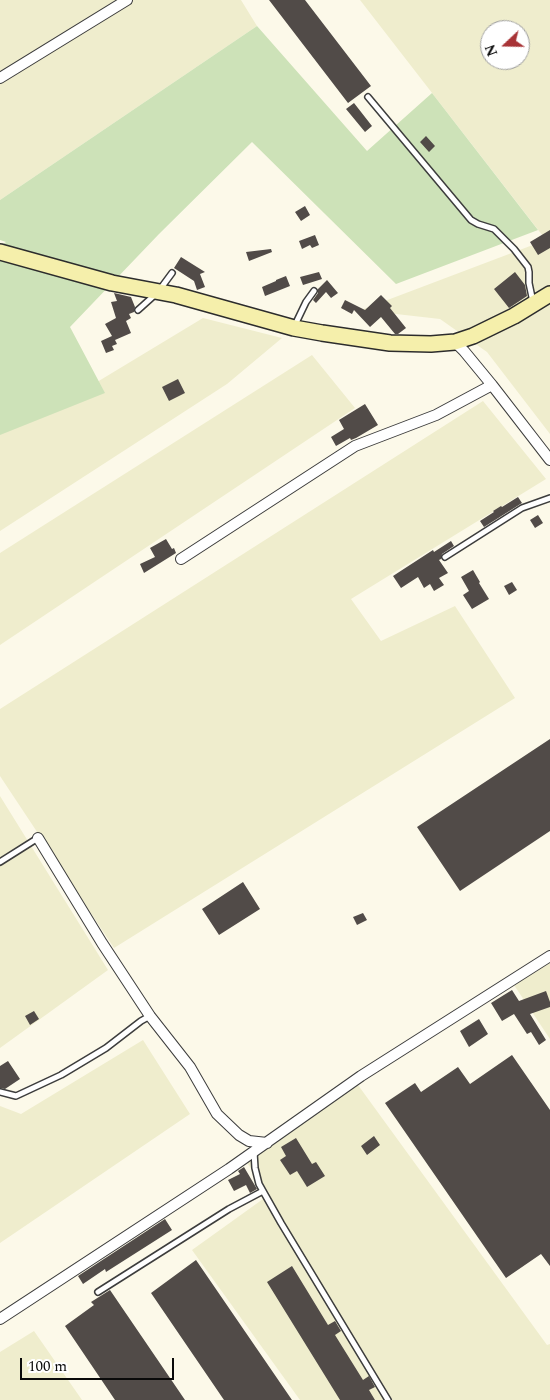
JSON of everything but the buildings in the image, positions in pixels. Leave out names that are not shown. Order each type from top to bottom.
[{"type":"street","points":[[0,78],[128,0]]},
{"type":"street","points":[[0,252],[112,283],[176,296],[294,328],[390,343],[431,344],[455,342],[487,329],[550,294]]},
{"type":"street","points":[[455,342],[492,385],[550,460]]},
{"type":"street","points":[[181,559],[355,446],[436,415],[492,385]]},
{"type":"street","points":[[38,838],[150,1016],[190,1067],[218,1114],[239,1135],[248,1141],[267,1143]]},
{"type":"street","points":[[0,1319],[254,1152],[361,1076],[550,956]]},
{"type":"lane","points":[[368,97],[471,220],[494,229],[514,249],[530,272],[529,283],[533,304]]},
{"type":"lane","points":[[138,310],[158,292],[172,273]]},
{"type":"lane","points":[[294,328],[306,302],[314,291]]},
{"type":"lane","points":[[445,557],[522,508],[550,498]]},
{"type":"lane","points":[[0,862],[38,838]]},
{"type":"lane","points":[[0,1092],[16,1096],[61,1074],[106,1048],[150,1016]]},
{"type":"lane","points":[[254,1152],[259,1184],[280,1223],[388,1400]]},
{"type":"lane","points":[[98,1292],[229,1208],[263,1191]]},
{"type":"shaded area","points":[[0,0],[241,0],[257,26],[0,200]]},
{"type":"shaded area","points":[[360,0],[550,0],[550,434],[487,352],[440,319],[361,310],[546,240]]},
{"type":"shaded area","points":[[203,318],[282,338],[227,384],[0,531],[0,408],[59,405]]},
{"type":"shaded area","points":[[312,355],[355,408],[0,645],[0,553]]},
{"type":"shaded area","points":[[483,401],[546,479],[351,599],[381,641],[455,606],[515,698],[114,948],[0,776],[0,709]]},
{"type":"shaded area","points":[[0,796],[108,970],[0,1048]]},
{"type":"shaded area","points":[[550,963],[550,1039],[514,985]]},
{"type":"shaded area","points":[[143,1040],[190,1114],[0,1243],[0,1106],[21,1114]]},
{"type":"shaded area","points":[[358,1085],[547,1345],[550,1344],[550,1400],[300,1400],[192,1250],[270,1194],[247,1163]]},
{"type":"shaded area","points":[[34,1331],[82,1400],[0,1400],[0,1352]]},
{"type":"green space","points":[[257,26],[367,151],[432,93],[538,230],[396,284],[252,142],[159,234],[70,327],[105,393],[0,435],[0,246],[6,242],[0,240],[0,200]]}]
